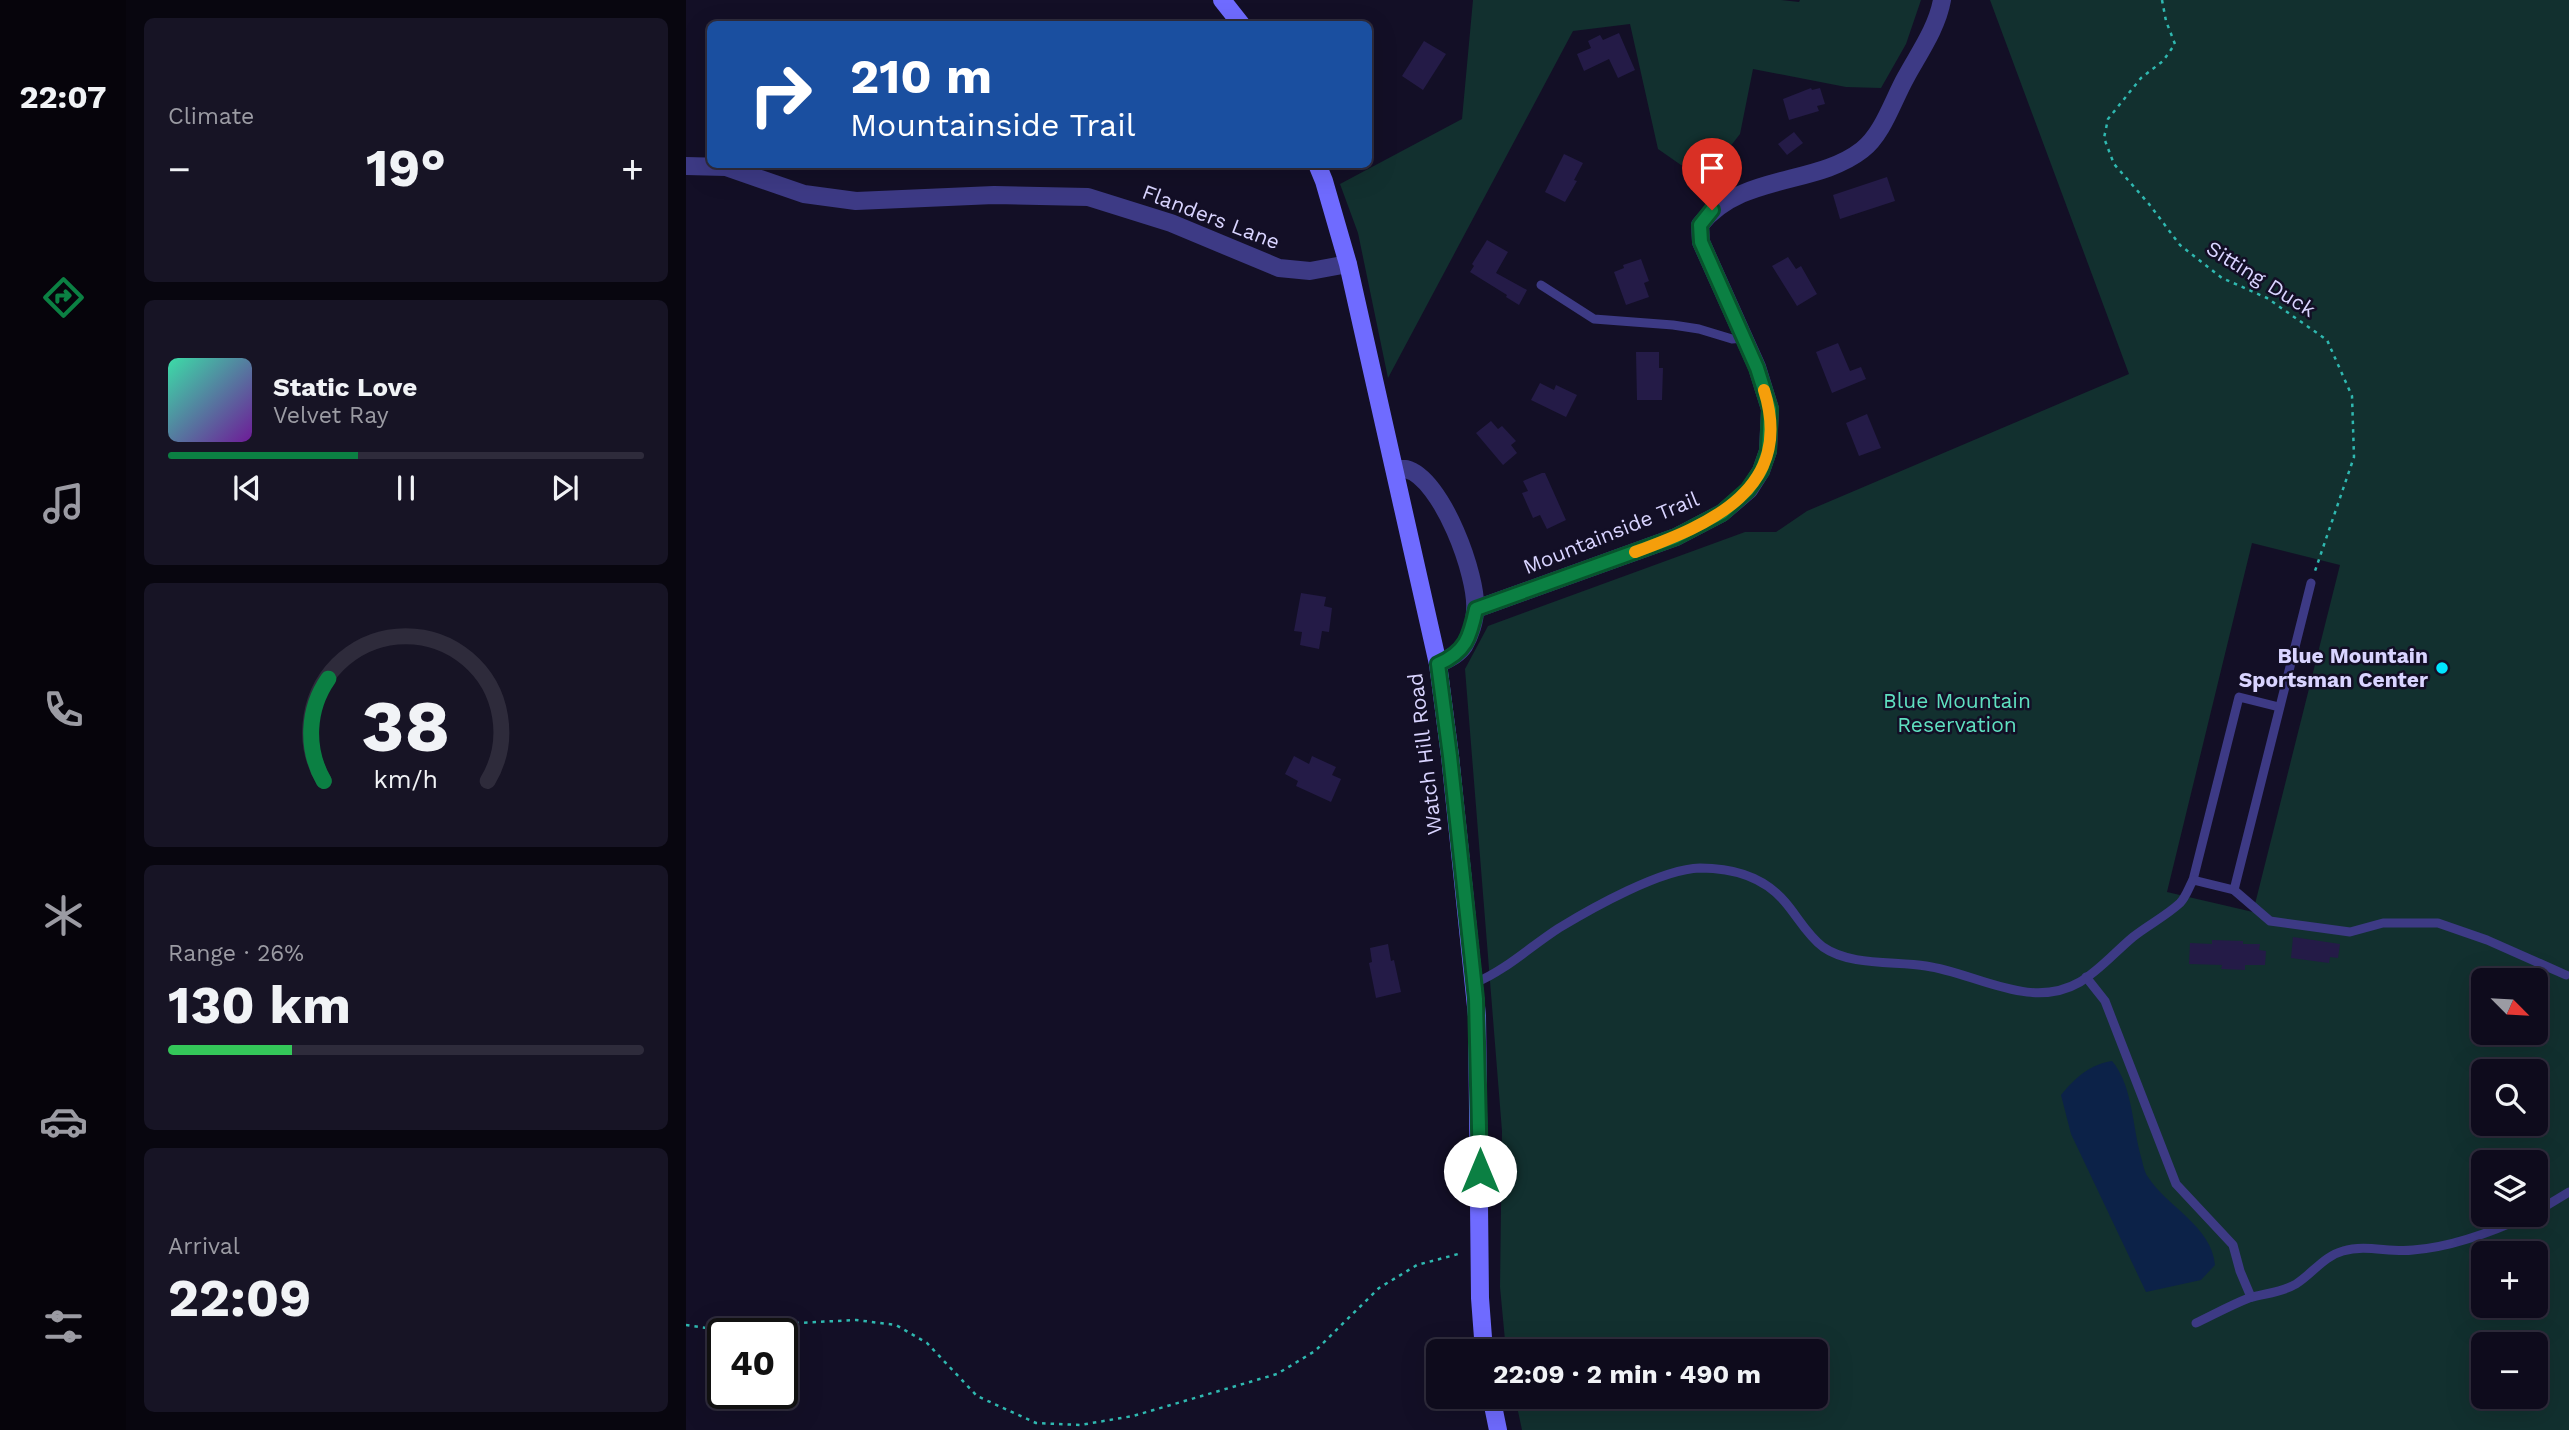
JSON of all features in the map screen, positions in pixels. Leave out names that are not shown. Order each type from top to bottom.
[{"type":"street","points":[[1222,0],[1239,21]]},
{"type":"street","name":"Mountainside Trail","points":[[1476,609],[1676,537],[1722,513],[1748,490],[1761,471],[1768,451],[1770,409],[1757,368],[1701,242],[1700,225],[1712,210],[1730,199],[1841,163],[1864,149],[1878,130],[1934,25],[1942,0]]},
{"type":"street","name":"Flanders Lane","points":[[686,166],[707,167]]},
{"type":"street","name":"Flanders Lane","points":[[729,168],[804,194],[856,201],[993,195],[1088,197],[1171,223],[1279,268],[1310,271],[1348,264]]},
{"type":"street","name":"Watch Hill Road","points":[[1319,168],[1348,264],[1438,664],[1475,983],[1484,1339]]},
{"type":"street","points":[[1396,469],[1406,469],[1426,483],[1458,535],[1467,560],[1476,609],[1471,629],[1464,646],[1452,657],[1438,664]]},
{"type":"street","points":[[1494,1409],[1498,1430]]},
{"type":"lane","points":[[1541,285],[1594,319],[1672,325],[1699,329],[1732,340],[1743,338]]},
{"type":"lane","points":[[2234,890],[2311,583]]},
{"type":"lane","points":[[1475,983],[1492,976],[1559,928],[1640,885],[1696,868],[1741,873],[1766,885],[1785,901],[1805,929],[1822,946],[1838,955],[1932,967],[1996,987],[2031,992],[2060,990],[2086,977],[2181,901],[2193,880],[2239,697],[2279,707]]},
{"type":"lane","points":[[2193,880],[2234,890],[2270,921],[2350,932],[2383,923],[2438,923],[2487,940],[2568,975]]},
{"type":"lane","points":[[2086,977],[2105,1001],[2176,1184],[2233,1245],[2251,1297]]},
{"type":"lane","points":[[2548,1204],[2569,1192]]},
{"type":"lane","points":[[2196,1323],[2251,1297],[2273,1294],[2295,1285],[2331,1255],[2344,1250],[2358,1248],[2411,1251],[2503,1227]]},
{"type":"path","name":"Sitting Duck","points":[[2161,0],[2175,44],[2163,61],[2141,78],[2108,119],[2104,138],[2114,164],[2180,245],[2222,278],[2267,298],[2327,340],[2352,396],[2354,457],[2311,583]]},
{"type":"path","points":[[686,1325],[728,1331],[778,1324],[856,1320],[896,1325],[927,1343],[977,1396],[1036,1423],[1080,1425],[1133,1416],[1277,1374],[1315,1351],[1379,1288],[1417,1265],[1480,1248]]},
{"type":"green space","points":[[1473,0],[1921,0],[1906,44],[1881,88],[1846,87],[1753,69],[1740,134],[1715,166],[1681,165],[1658,149],[1630,24],[1573,31],[1388,378],[1358,233],[1340,184],[1462,119]]},
{"type":"green space","name":"Blue Mountain Reservation","points":[[1990,0],[2569,0],[2569,1430],[1522,1430],[1518,1409],[1828,1409],[1828,1339],[1505,1339],[1500,1287],[1502,1131],[1465,669],[1488,626],[1745,532],[1776,532],[1807,511],[2129,374]],"holes":[[[2252,543],[2340,565],[2253,912],[2167,892]]]},
{"type":"water","points":[[2112,1061],[2128,1094],[2147,1175],[2156,1188],[2197,1228],[2212,1251],[2215,1265],[2201,1280],[2146,1292],[2071,1134],[2061,1095],[2096,1065]]},
{"type":"building","points":[[1619,33],[1635,70],[1618,78],[1609,59],[1584,71],[1577,54],[1591,48],[1588,41],[1600,35],[1603,40]]},
{"type":"building","points":[[1424,41],[1446,54],[1423,90],[1402,76]]},
{"type":"building","points":[[1811,88],[1820,88],[1825,104],[1817,106],[1819,111],[1789,120],[1783,99]]},
{"type":"building","points":[[1794,132],[1803,143],[1787,155],[1778,144]]},
{"type":"building","points":[[1564,154],[1583,163],[1565,202],[1545,192]]},
{"type":"building","points":[[1887,177],[1895,201],[1840,219],[1833,195]]},
{"type":"building","points":[[1487,240],[1508,252],[1496,273],[1527,290],[1519,305],[1470,272]]},
{"type":"building","points":[[1788,257],[1796,269],[1801,266],[1817,294],[1797,306],[1772,266]]},
{"type":"building","points":[[1641,259],[1649,281],[1644,283],[1649,297],[1626,305],[1614,272],[1624,268],[1623,265]]},
{"type":"building","points":[[1838,343],[1850,371],[1861,367],[1866,379],[1832,393],[1816,352]]},
{"type":"building","points":[[1636,352],[1659,352],[1659,368],[1663,368],[1662,400],[1637,400]]},
{"type":"building","points":[[1540,383],[1554,390],[1556,385],[1577,395],[1566,417],[1531,400]]},
{"type":"building","points":[[1867,414],[1881,448],[1859,456],[1846,423]]},
{"type":"building","points":[[1491,421],[1498,429],[1502,426],[1516,441],[1511,445],[1517,453],[1503,465],[1476,433]]},
{"type":"building","points":[[1545,473],[1566,520],[1547,529],[1540,515],[1533,518],[1522,493],[1528,491],[1523,481]]},
{"type":"building","points":[[1301,593],[1326,597],[1324,606],[1332,608],[1329,632],[1322,631],[1319,649],[1300,645],[1302,632],[1294,631]]},
{"type":"building","points":[[1294,756],[1309,764],[1312,756],[1336,767],[1332,775],[1341,779],[1331,802],[1296,786],[1298,781],[1285,774]]},
{"type":"building","points":[[2293,937],[2340,944],[2338,958],[2330,957],[2329,963],[2291,958]]},
{"type":"building","points":[[2212,940],[2260,944],[2259,950],[2266,951],[2265,965],[2245,965],[2245,970],[2221,969],[2222,965],[2189,964],[2190,943],[2212,944]]},
{"type":"building","points":[[1388,944],[1401,992],[1376,998],[1369,963],[1372,962],[1370,948]]},
{"type":"slow traffic","points":[[1635,552],[1676,537],[1722,513],[1748,490],[1761,471],[1768,451],[1770,409],[1764,390]]},
{"type":"place","name":"Blue Mountain Sportsman Center","points":[[2442,668]]},
{"type":"route","points":[[1480,1171],[1476,999],[1438,664],[1452,657],[1464,646],[1476,609],[1676,537],[1722,513],[1748,490],[1761,471],[1768,451],[1770,409],[1757,368],[1701,242],[1700,225],[1712,210]]}]
